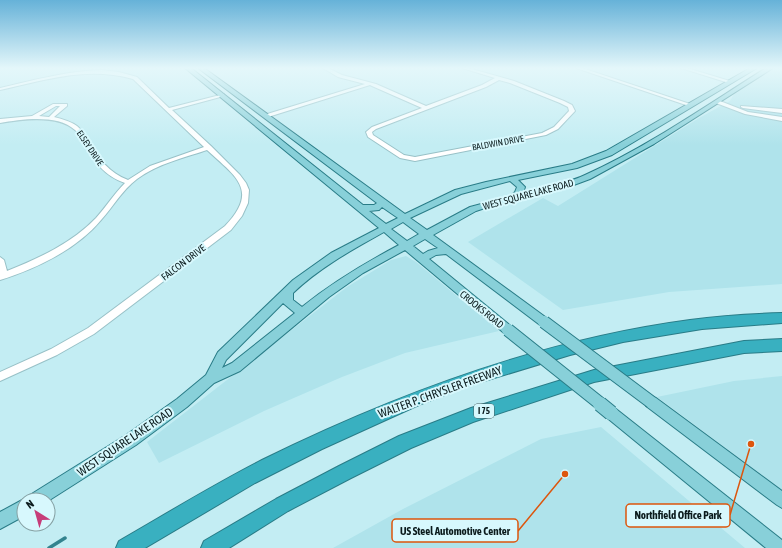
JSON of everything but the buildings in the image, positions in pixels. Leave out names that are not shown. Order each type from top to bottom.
[{"type":"highway","name":"WALTER P. CHRYSLER FREEWAY","points":[[126,548],[266,468],[346,428],[416,398],[477,376],[561,351],[677,327],[782,318]]},
{"type":"highway","name":"I 75","points":[[211,548],[282,505],[345,472],[405,442],[471,416],[594,376],[744,347],[782,345]]},
{"type":"main road","name":"CROOKS ROAD","points":[[221,94],[361,208],[423,261],[779,548]]},
{"type":"main road","points":[[235,94],[452,252],[782,500]]},
{"type":"main road","name":"WEST SQUARE LAKE ROAD","points":[[210,379],[222,356],[288,291],[308,273],[334,255],[458,192],[584,163],[615,151],[710,94]]},
{"type":"main road","name":"WEST SQUARE LAKE ROAD","points":[[48,492],[131,440],[178,406],[210,379],[236,367],[302,312],[347,278],[473,209],[560,187],[595,173],[670,132],[732,94]]},
{"type":"main road","points":[[706,96],[708,99],[719,102]]},
{"type":"main road","points":[[253,120],[267,117]]},
{"type":"main road","points":[[657,125],[667,128],[670,132]]},
{"type":"main road","points":[[298,158],[307,154],[317,153]]},
{"type":"main road","points":[[584,163],[584,168],[595,173]]},
{"type":"main road","points":[[512,179],[521,186],[519,193],[513,198]]},
{"type":"main road","points":[[361,208],[376,208],[383,202]]},
{"type":"main road","points":[[423,261],[428,255],[436,252],[452,252]]},
{"type":"main road","points":[[288,291],[288,302],[302,312]]},
{"type":"main road","points":[[0,521],[16,512]]},
{"type":"street","name":"FALCON DRIVE","points":[[0,377],[54,352],[91,331],[221,233],[235,221],[246,203],[246,187],[238,176],[154,94]]},
{"type":"street","points":[[168,107],[218,94]]},
{"type":"street","points":[[267,117],[337,94]]},
{"type":"street","points":[[393,94],[426,108],[464,94]]},
{"type":"street","name":"BALDWIN DRIVE","points":[[426,108],[374,128],[369,132],[371,137],[402,157],[412,159],[544,134],[558,126],[572,111],[571,107],[539,94]]},
{"type":"street","points":[[656,94],[691,105]]},
{"type":"street","points":[[719,102],[751,108],[782,111]]},
{"type":"street","points":[[719,102],[747,112],[782,119]]},
{"type":"street","name":"ELSEY DRIVE","points":[[33,118],[55,105],[65,105],[49,119]]},
{"type":"street","name":"ELSEY DRIVE","points":[[0,121],[33,118],[66,122],[75,127],[106,171],[114,177],[129,182]]},
{"type":"street","points":[[0,260],[2,276],[52,255],[78,238],[99,219],[119,192],[129,182],[156,166],[209,147]]},
{"type":"shaded area","points":[[734,94],[782,94],[782,284],[669,292],[563,310],[468,242],[543,198],[558,206],[699,118],[730,101]]},
{"type":"shaded area","points":[[406,256],[416,262],[499,331],[405,353],[342,377],[264,411],[159,463],[147,442],[347,287],[391,260]]},
{"type":"shaded area","points":[[782,376],[782,490],[657,397],[734,381]]},
{"type":"shaded area","points":[[601,427],[745,548],[333,548],[403,509],[541,439]]},
{"type":"waterway","points":[[49,548],[65,538]]},
{"type":"place","name":"Northfield Office Park","points":[[751,444]]},
{"type":"place","name":"US Steel Automotive Center","points":[[565,474]]}]
